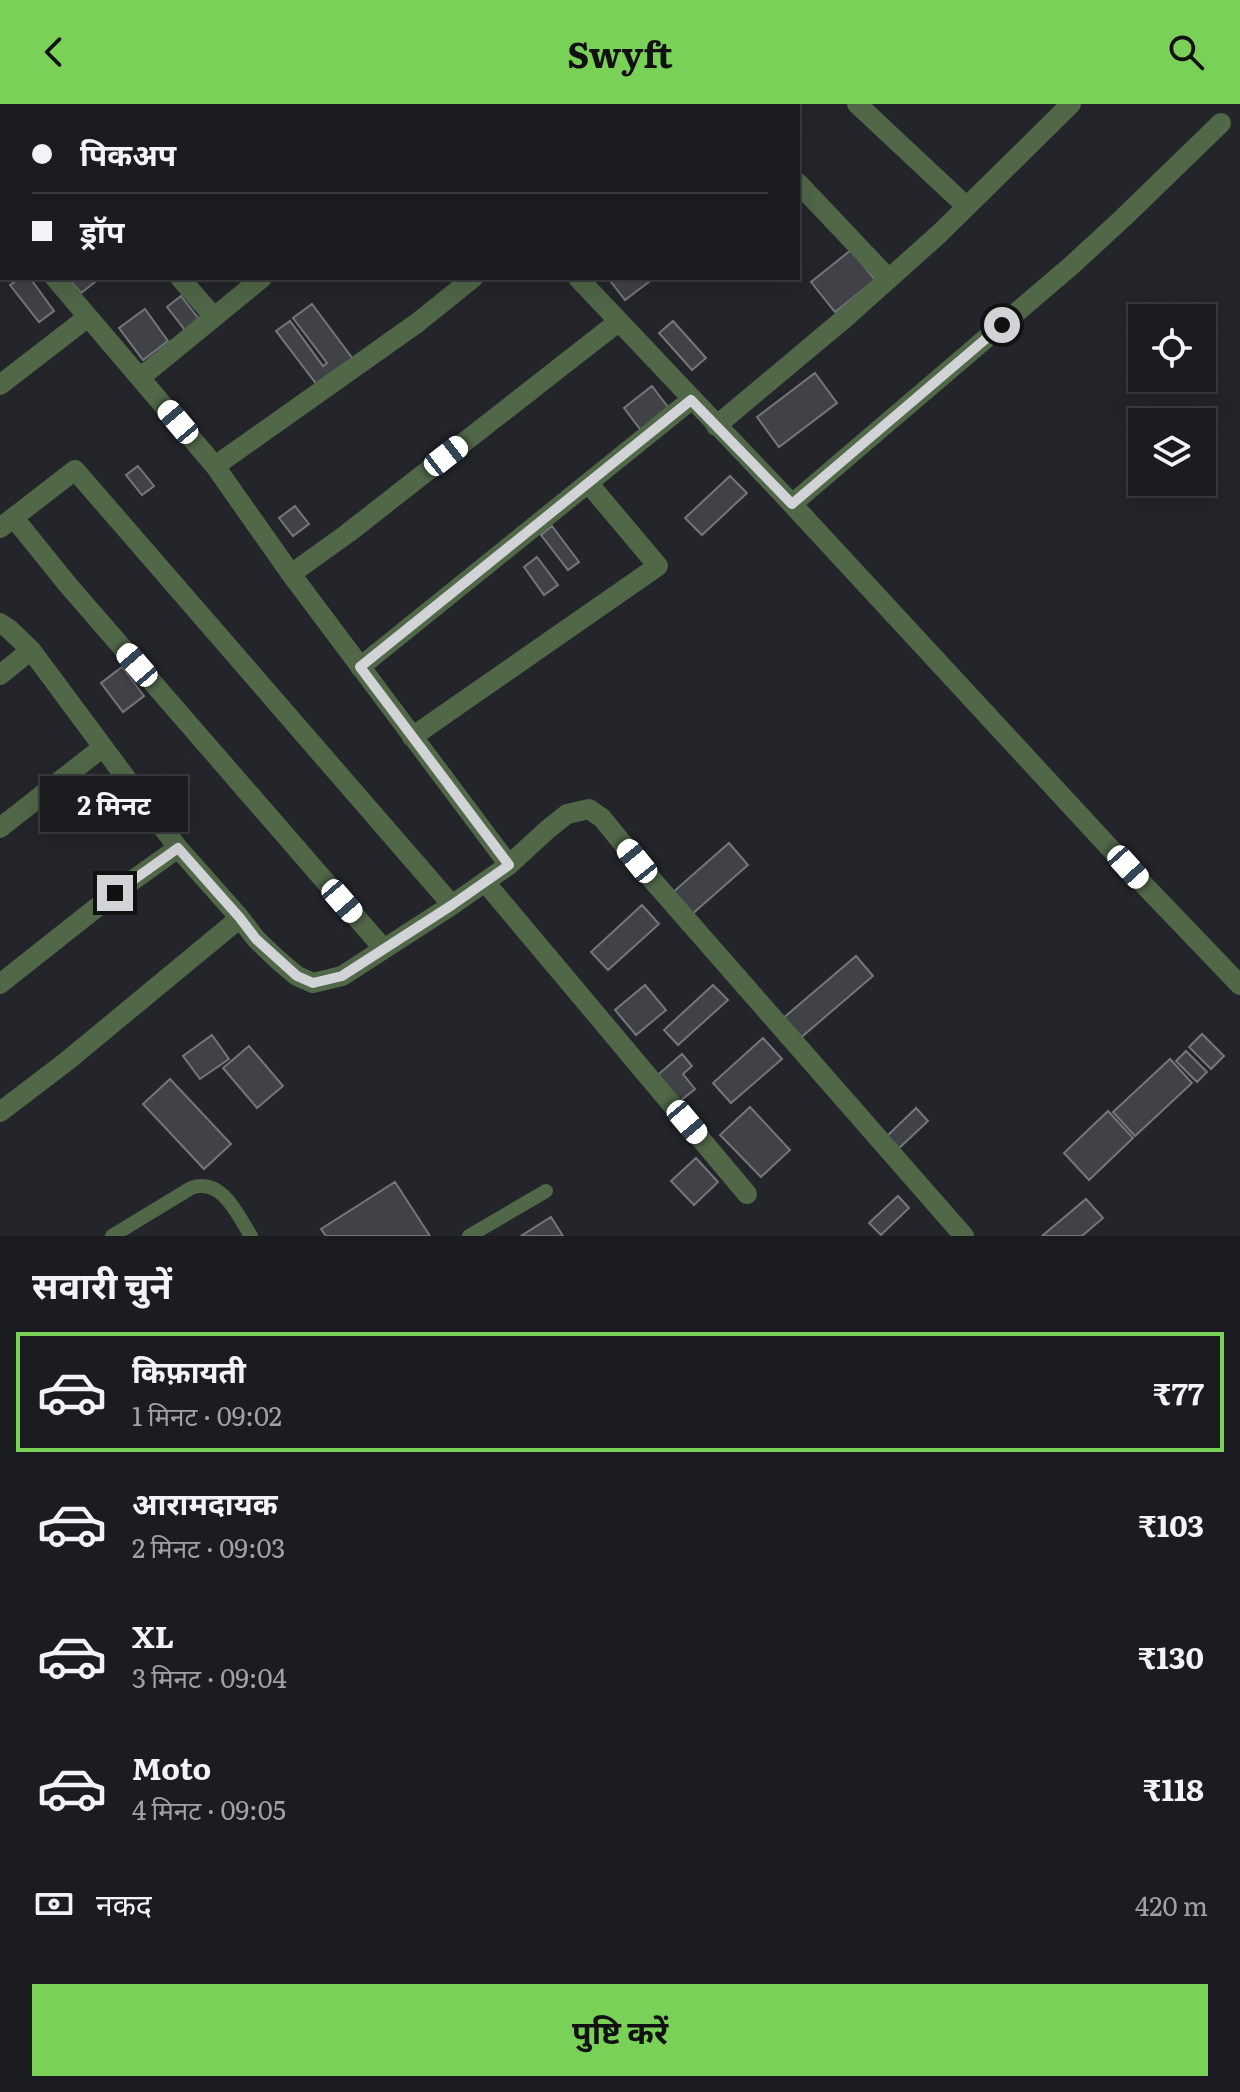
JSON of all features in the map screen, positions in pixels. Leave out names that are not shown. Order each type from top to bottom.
[{"type":"street","points":[[857,104],[966,206]]},
{"type":"street","points":[[716,426],[889,279],[1071,104]]},
{"type":"street","points":[[792,504],[1072,265],[1221,123]]},
{"type":"street","points":[[800,185],[889,279]]},
{"type":"street","points":[[57,280],[215,466],[291,574],[509,865]]},
{"type":"street","points":[[182,280],[214,317]]},
{"type":"street","points":[[141,377],[260,280]]},
{"type":"street","points":[[215,466],[417,323],[471,280]]},
{"type":"street","points":[[580,280],[1240,985]]},
{"type":"street","points":[[0,385],[88,317]]},
{"type":"street","points":[[291,574],[618,322]]},
{"type":"street","points":[[360,667],[691,400]]},
{"type":"street","points":[[383,948],[68,585],[7,523],[75,470],[452,905]]},
{"type":"street","points":[[412,737],[658,566],[589,484]]},
{"type":"street","points":[[0,623],[31,650],[178,848],[256,939],[297,976],[313,983],[342,976],[509,865],[567,814],[589,809],[602,818],[654,882],[964,1236]]},
{"type":"street","points":[[0,675],[31,650]]},
{"type":"street","points":[[0,828],[103,747]]},
{"type":"street","points":[[0,984],[115,893],[178,848]]},
{"type":"street","points":[[485,882],[747,1194]]},
{"type":"street","points":[[0,1112],[67,1061],[240,918]]},
{"type":"lane","points":[[112,1236],[191,1188],[205,1184],[224,1195],[251,1236]]},
{"type":"lane","points":[[469,1236],[546,1191]]},
{"type":"building","points":[[851,250],[875,280],[835,312],[811,282]]},
{"type":"building","points":[[17,280],[31,280],[54,311],[39,322],[10,285]]},
{"type":"building","points":[[70,280],[97,280],[81,293]]},
{"type":"building","points":[[610,280],[651,280],[625,300]]},
{"type":"building","points":[[181,296],[199,319],[185,330],[167,307]]},
{"type":"building","points":[[312,304],[356,363],[321,390],[276,331],[290,321],[323,366],[327,363],[293,318]]},
{"type":"building","points":[[145,309],[168,341],[143,360],[119,328]]},
{"type":"building","points":[[673,321],[706,358],[692,370],[659,333]]},
{"type":"building","points":[[815,373],[837,403],[779,447],[757,417]]},
{"type":"building","points":[[652,386],[671,411],[643,433],[624,408]]},
{"type":"building","points":[[138,466],[154,486],[142,495],[126,475]]},
{"type":"building","points":[[730,476],[747,493],[702,535],[685,518]]},
{"type":"building","points":[[295,506],[309,524],[293,536],[279,518]]},
{"type":"building","points":[[552,526],[579,562],[568,570],[541,535]]},
{"type":"building","points":[[537,557],[558,585],[544,595],[524,567]]},
{"type":"building","points":[[122,667],[144,696],[123,712],[101,683]]},
{"type":"building","points":[[729,843],[748,865],[691,915],[672,893]]},
{"type":"building","points":[[642,905],[659,924],[608,970],[591,952]]},
{"type":"building","points":[[856,956],[873,976],[798,1040],[781,1020]]},
{"type":"building","points":[[645,985],[666,1010],[636,1035],[615,1010]]},
{"type":"building","points":[[713,985],[728,1000],[678,1045],[664,1030]]},
{"type":"building","points":[[1202,1034],[1224,1056],[1211,1069],[1189,1047]]},
{"type":"building","points":[[212,1035],[229,1059],[200,1079],[183,1056]]},
{"type":"building","points":[[763,1038],[782,1059],[731,1103],[713,1083]]},
{"type":"building","points":[[249,1046],[283,1086],[257,1108],[223,1068]]},
{"type":"building","points":[[1186,1051],[1207,1072],[1197,1082],[1176,1061]]},
{"type":"building","points":[[682,1054],[692,1066],[683,1074],[695,1089],[675,1105],[653,1079]]},
{"type":"building","points":[[1170,1059],[1192,1083],[1135,1136],[1113,1112]]},
{"type":"building","points":[[170,1079],[231,1144],[204,1169],[143,1104]]},
{"type":"building","points":[[750,1107],[790,1150],[761,1177],[720,1135]]},
{"type":"building","points":[[916,1108],[928,1121],[896,1151],[885,1138]]},
{"type":"building","points":[[1108,1111],[1133,1138],[1089,1180],[1064,1153]]},
{"type":"building","points":[[696,1158],[718,1182],[694,1205],[671,1181]]},
{"type":"building","points":[[395,1182],[430,1236],[326,1236],[321,1229]]},
{"type":"building","points":[[898,1196],[909,1208],[881,1235],[869,1223]]},
{"type":"building","points":[[1086,1199],[1103,1218],[1082,1236],[1042,1236]]},
{"type":"building","points":[[551,1217],[563,1236],[521,1236]]},
{"type":"route","points":[[115,893],[178,848],[256,939],[297,976],[313,983],[342,976],[422,925],[509,865],[360,667],[691,400],[792,504],[1002,325]]}]
